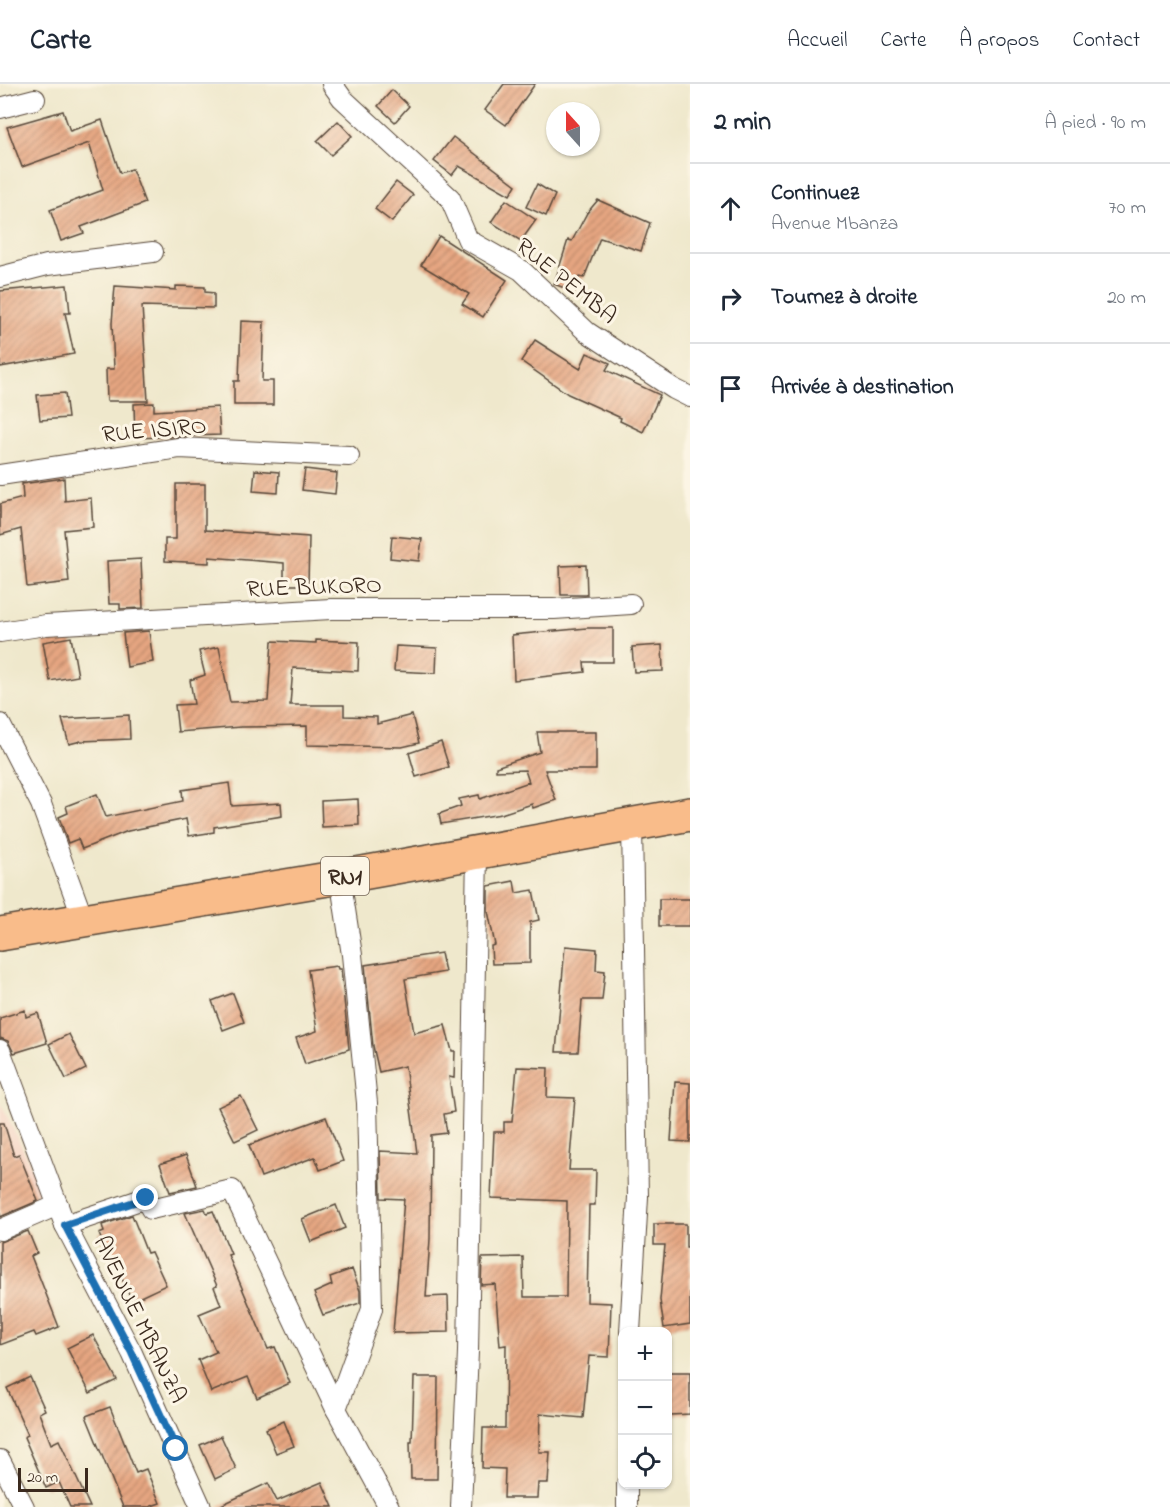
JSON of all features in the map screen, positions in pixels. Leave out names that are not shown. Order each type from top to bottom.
[{"type":"highway","name":"RN1","points":[[0,934],[340,877],[690,814]]},
{"type":"street","name":"RUE PEMBA","points":[[332,84],[342,98],[450,198],[468,240],[521,270],[587,332],[674,389],[690,396]]},
{"type":"street","points":[[0,108],[35,99]]},
{"type":"street","points":[[0,277],[47,265],[153,252]]},
{"type":"street","name":"RUE ISIRO","points":[[0,475],[179,448],[349,456]]},
{"type":"street","name":"RUE BUKORO","points":[[0,632],[46,625],[331,609],[554,609],[631,604]]},
{"type":"street","points":[[0,724],[41,804],[83,919]]},
{"type":"street","points":[[630,1327],[638,1197],[632,824]]},
{"type":"street","points":[[461,1507],[469,1295],[477,852]]},
{"type":"street","points":[[336,1409],[372,1309],[367,1103],[352,955],[340,877]]},
{"type":"street","name":"AVENUE MBANZA","points":[[0,1050],[65,1225],[132,1353],[201,1507]]},
{"type":"street","points":[[65,1225],[146,1198],[151,1209],[232,1190],[336,1409],[389,1507]]},
{"type":"street","points":[[0,1230],[57,1205]]},
{"type":"street","points":[[0,1460],[24,1507]]},
{"type":"street","points":[[627,1489],[627,1507]]},
{"type":"shaded area","points":[[0,1102],[44,1192],[0,1207]]},
{"type":"building","points":[[504,84],[535,84],[506,125],[485,110]]},
{"type":"building","points":[[392,90],[409,106],[395,122],[378,106]]},
{"type":"building","points":[[63,111],[70,131],[102,120],[120,173],[132,169],[145,203],[81,227],[84,233],[61,241],[50,210],[103,190],[89,143],[22,167],[7,127]]},
{"type":"building","points":[[338,121],[352,136],[331,155],[317,141]]},
{"type":"building","points":[[453,137],[516,185],[510,195],[459,166],[452,175],[434,161]]},
{"type":"building","points":[[396,182],[413,195],[392,222],[375,209]]},
{"type":"building","points":[[537,184],[555,195],[546,216],[526,207]]},
{"type":"building","points":[[506,200],[536,220],[521,241],[491,222]]},
{"type":"building","points":[[598,200],[650,223],[641,251],[600,238],[584,278],[579,277],[575,292],[554,284],[568,240],[572,241],[587,213]]},
{"type":"building","points":[[439,236],[507,280],[483,317],[462,304],[469,294],[421,265]]},
{"type":"building","points":[[67,285],[70,313],[65,313],[74,354],[0,367],[0,291]]},
{"type":"building","points":[[115,286],[176,290],[176,286],[205,287],[205,292],[214,293],[214,308],[142,306],[148,401],[107,401],[106,369],[114,369],[112,323]]},
{"type":"building","points":[[241,321],[264,322],[262,381],[273,381],[273,405],[234,405],[234,381],[239,381]]},
{"type":"building","points":[[535,340],[580,369],[587,353],[610,363],[606,370],[660,395],[643,432],[620,421],[621,418],[568,394],[521,361]]},
{"type":"building","points":[[65,393],[68,418],[40,420],[37,395]]},
{"type":"building","points":[[154,403],[154,411],[218,407],[220,435],[135,438],[134,404]]},
{"type":"building","points":[[305,469],[337,473],[335,494],[302,490]]},
{"type":"building","points":[[255,470],[279,472],[278,493],[253,491]]},
{"type":"building","points":[[64,478],[65,501],[91,498],[93,527],[64,530],[69,582],[27,587],[21,529],[0,535],[0,504],[23,498],[22,484]]},
{"type":"building","points":[[176,484],[205,484],[205,530],[309,537],[308,585],[284,585],[284,563],[209,557],[209,563],[165,561],[165,539],[176,539]]},
{"type":"building","points":[[392,536],[422,539],[419,561],[390,558]]},
{"type":"building","points":[[141,559],[143,608],[120,609],[120,604],[109,604],[107,561]]},
{"type":"building","points":[[586,565],[587,595],[561,595],[560,566]]},
{"type":"building","points":[[613,628],[613,662],[584,662],[585,672],[514,680],[512,635]]},
{"type":"building","points":[[149,631],[153,662],[127,667],[123,633]]},
{"type":"building","points":[[71,637],[78,676],[50,681],[43,642]]},
{"type":"building","points":[[316,640],[359,642],[358,671],[293,668],[290,705],[344,705],[344,716],[377,717],[377,724],[412,715],[419,743],[402,747],[307,745],[307,726],[241,727],[178,732],[175,705],[194,704],[190,680],[205,675],[199,651],[219,647],[230,702],[268,701],[272,641],[316,643]]},
{"type":"building","points":[[662,645],[663,671],[634,672],[632,647]]},
{"type":"building","points":[[396,646],[437,648],[436,673],[394,671]]},
{"type":"building","points":[[129,715],[130,739],[81,741],[69,744],[62,719]]},
{"type":"building","points":[[537,732],[596,732],[596,770],[545,770],[556,800],[533,808],[532,804],[501,814],[441,824],[439,814],[461,806],[459,799],[479,795],[480,799],[529,782],[525,770],[496,771],[496,767],[540,752]]},
{"type":"building","points":[[441,742],[449,767],[416,777],[409,753]]},
{"type":"building","points":[[229,783],[232,806],[281,803],[282,816],[214,827],[214,832],[189,836],[186,819],[128,831],[82,849],[78,839],[68,843],[59,817],[68,813],[66,806],[97,794],[106,817],[183,801],[182,790]]},
{"type":"building","points":[[358,799],[359,825],[322,827],[321,801]]},
{"type":"building","points":[[514,881],[516,893],[533,890],[539,920],[530,922],[530,963],[492,964],[491,946],[495,945],[488,911],[488,886]]},
{"type":"building","points":[[659,899],[690,899],[690,926],[659,926]]},
{"type":"building","points":[[565,946],[597,949],[596,970],[605,971],[602,1000],[582,1000],[578,1052],[556,1052]]},
{"type":"building","points":[[441,953],[445,972],[405,979],[414,1033],[445,1025],[452,1051],[455,1051],[454,1078],[449,1077],[454,1112],[444,1114],[447,1133],[431,1135],[430,1239],[426,1297],[448,1296],[449,1332],[393,1333],[404,1199],[381,1198],[380,1151],[417,1153],[405,1066],[379,1072],[373,1046],[365,965]]},
{"type":"building","points":[[337,966],[341,969],[349,1049],[305,1064],[296,1038],[317,1031],[308,970]]},
{"type":"building","points":[[233,993],[244,1022],[223,1030],[212,1001]]},
{"type":"building","points":[[25,1010],[26,1017],[38,1013],[47,1043],[14,1053],[8,1041],[0,1038],[0,1018]]},
{"type":"building","points":[[69,1034],[86,1069],[66,1079],[49,1044]]},
{"type":"building","points":[[517,1067],[548,1068],[547,1097],[575,1098],[569,1170],[596,1170],[595,1205],[589,1205],[587,1302],[611,1303],[609,1357],[589,1356],[583,1418],[540,1414],[539,1452],[550,1452],[548,1483],[538,1483],[537,1498],[504,1498],[505,1469],[482,1468],[483,1428],[505,1428],[506,1345],[500,1346],[495,1284],[481,1285],[482,1258],[523,1257],[524,1297],[566,1297],[567,1201],[491,1198],[494,1132],[504,1132],[504,1122],[512,1122]]},
{"type":"building","points":[[675,1082],[690,1083],[690,1142],[671,1141]]},
{"type":"building","points":[[241,1096],[258,1130],[235,1141],[218,1107]]},
{"type":"building","points":[[326,1117],[343,1161],[320,1170],[315,1157],[261,1177],[249,1145]]},
{"type":"building","points":[[0,1123],[4,1123],[14,1156],[19,1154],[38,1201],[0,1217]]},
{"type":"building","points":[[186,1155],[197,1186],[170,1192],[160,1164]]},
{"type":"building","points":[[336,1205],[345,1228],[311,1242],[302,1219]]},
{"type":"building","points":[[205,1209],[207,1213],[213,1211],[231,1254],[228,1255],[268,1349],[275,1347],[290,1383],[257,1398],[248,1377],[211,1392],[198,1360],[216,1352],[199,1314],[221,1305],[214,1287],[217,1286],[185,1213]]},
{"type":"building","points":[[132,1215],[147,1253],[151,1252],[166,1285],[132,1301],[116,1265],[113,1267],[99,1234],[104,1232],[102,1225]]},
{"type":"building","points":[[654,1224],[686,1224],[686,1247],[690,1247],[690,1324],[664,1327],[660,1300],[665,1245],[654,1245]]},
{"type":"building","points":[[28,1231],[37,1253],[31,1256],[59,1327],[36,1336],[34,1332],[0,1345],[0,1242]]},
{"type":"building","points":[[352,1269],[360,1291],[360,1303],[323,1315],[314,1293],[332,1285],[330,1277]]},
{"type":"building","points":[[93,1335],[117,1380],[90,1393],[67,1348]]},
{"type":"building","points":[[672,1373],[690,1373],[690,1414],[672,1415]]},
{"type":"building","points":[[30,1377],[45,1410],[39,1413],[51,1444],[59,1440],[90,1507],[70,1507],[59,1482],[46,1488],[24,1437],[28,1435],[7,1388]]},
{"type":"building","points":[[414,1377],[438,1377],[437,1479],[411,1479],[410,1442],[412,1442]]},
{"type":"building","points":[[110,1407],[136,1473],[146,1469],[160,1503],[149,1507],[123,1507],[86,1416]]},
{"type":"building","points":[[284,1421],[294,1446],[276,1453],[266,1429]]},
{"type":"building","points":[[221,1436],[236,1469],[215,1479],[200,1445]]},
{"type":"building","points":[[322,1482],[333,1507],[217,1507],[268,1483],[277,1501]]},
{"type":"route","points":[[146,1198],[65,1225],[132,1353],[176,1449]]}]
